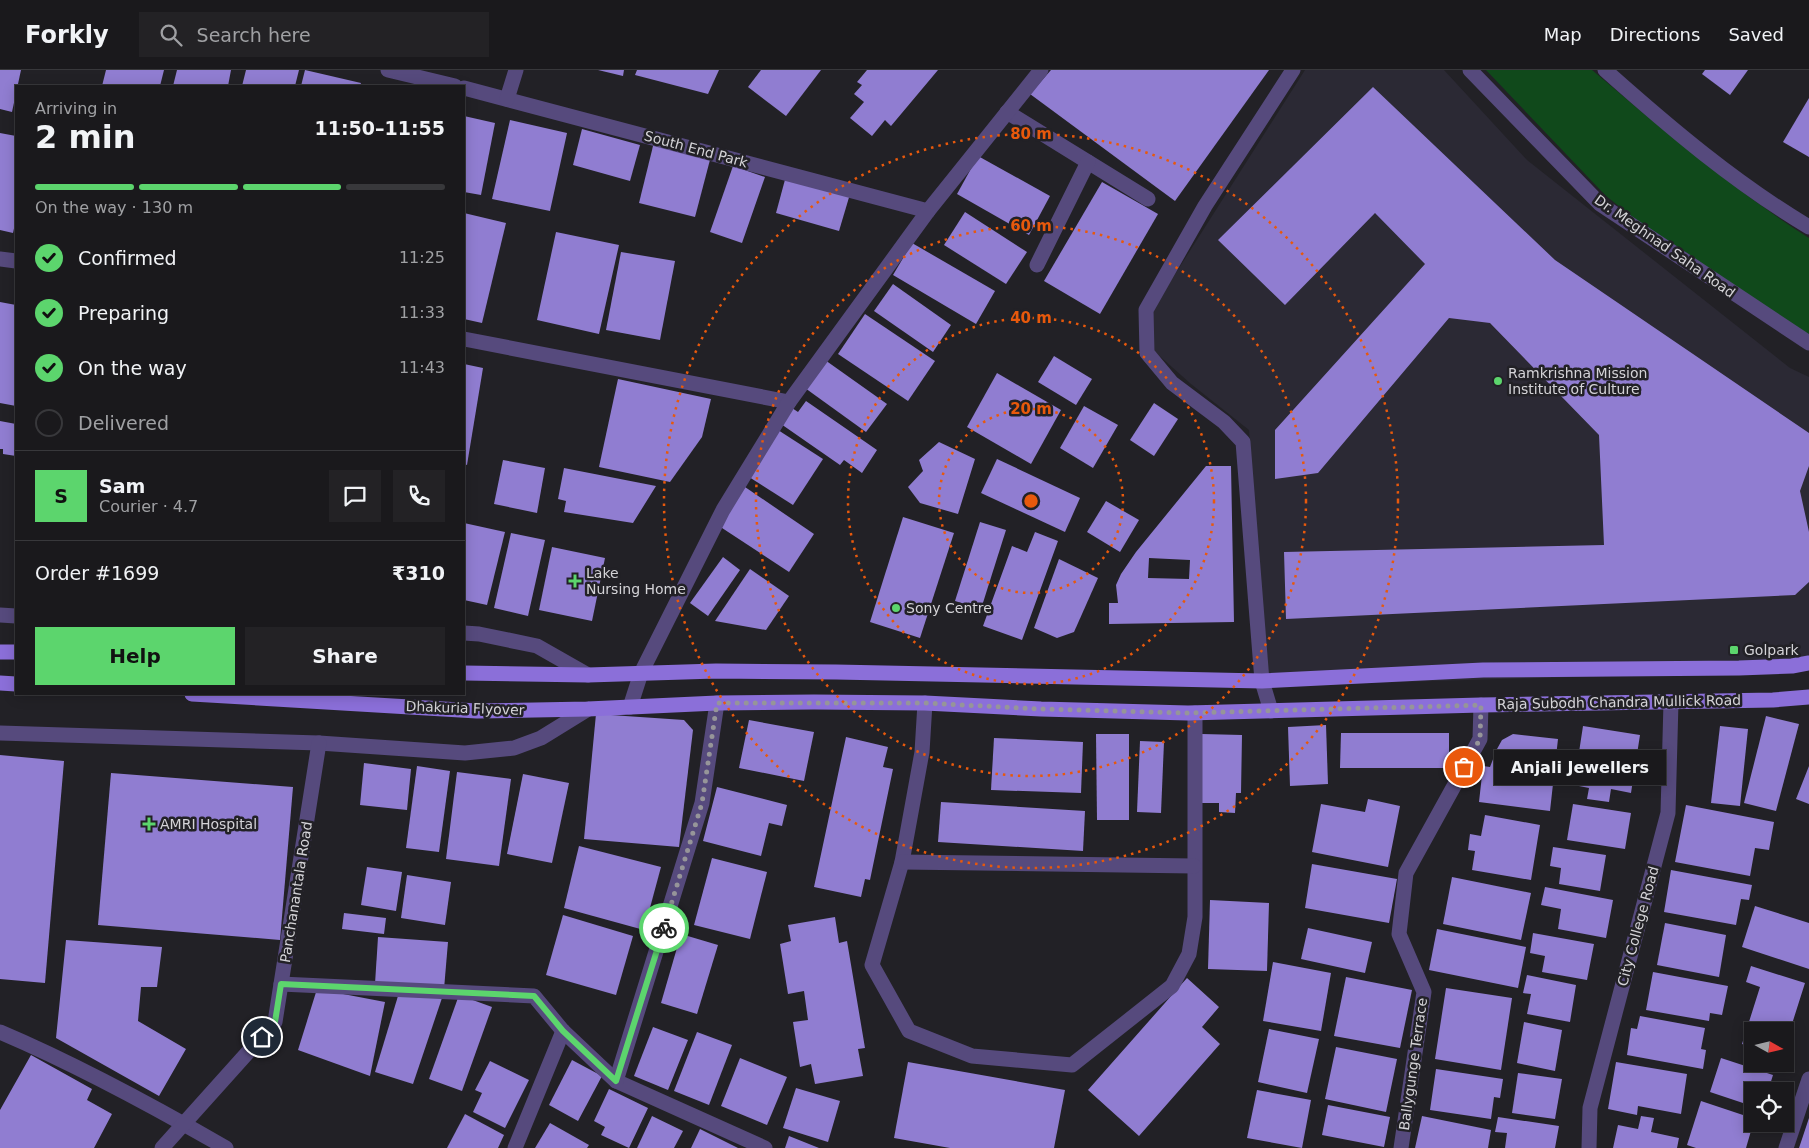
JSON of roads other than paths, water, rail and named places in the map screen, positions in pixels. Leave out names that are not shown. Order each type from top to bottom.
[{"type":"main road","points":[[0,652],[15,652]]},
{"type":"main road","points":[[465,674],[588,675],[716,671],[1262,681],[1483,670],[1739,668],[1792,666],[1809,663]]},
{"type":"main road","points":[[0,683],[15,684]]},
{"type":"main road","name":"Dhakuria Flyover","points":[[209,695],[477,711],[588,709]]},
{"type":"main road","name":"Raja Subodh Chandra Mullick Road","points":[[588,709],[717,703],[925,703],[1041,709],[1195,713],[1481,705],[1774,700],[1809,697]]},
{"type":"street","points":[[388,70],[451,85]]},
{"type":"street","points":[[508,99],[516,70]]},
{"type":"street","points":[[630,707],[641,674],[723,510],[788,402],[928,211],[1040,70]]},
{"type":"street","points":[[1271,711],[1262,681],[1244,442],[1224,422],[1172,383],[1147,353],[1146,310],[1205,206],[1293,70]]},
{"type":"street","name":"Dr. Meghnad Saha Road","points":[[1470,70],[1600,204],[1809,343]]},
{"type":"street","points":[[1605,70],[1667,126],[1768,203],[1809,227]]},
{"type":"street","name":"South End Park","points":[[465,88],[928,211]]},
{"type":"street","points":[[1007,112],[1148,199]]},
{"type":"street","points":[[1036,265],[1088,162]]},
{"type":"street","points":[[0,259],[15,262]]},
{"type":"street","points":[[465,339],[788,402]]},
{"type":"street","points":[[0,615],[15,616]]},
{"type":"street","points":[[465,633],[479,634],[537,646],[588,675]]},
{"type":"street","name":"City College Road","points":[[1589,1148],[1590,1108],[1668,813],[1671,702]]},
{"type":"street","points":[[616,1081],[702,803],[717,703]]},
{"type":"street","points":[[925,703],[922,752],[902,862],[872,965],[909,1031],[972,1056],[1072,1065],[1172,986],[1189,954],[1195,917],[1195,713]]},
{"type":"street","name":"Ballygunge Terrace","points":[[1401,1148],[1424,992],[1399,934],[1406,873],[1480,739],[1481,705]]},
{"type":"street","points":[[0,733],[319,742],[465,753],[514,748],[541,738],[588,709]]},
{"type":"street","name":"Panchanantala Road","points":[[162,1148],[275,1022],[319,742]]},
{"type":"street","points":[[902,862],[1194,866]]},
{"type":"street","points":[[281,984],[534,996],[563,1031],[616,1081],[765,1148]]},
{"type":"street","points":[[515,1148],[563,1031]]},
{"type":"street","points":[[0,1032],[52,1054],[226,1148]]},
{"type":"street","points":[[1786,1148],[1809,1079]]},
{"type":"place","name":"Ramkrishna Mission Institute of Culture","points":[[1498,381]]},
{"type":"place","name":"Lake Nursing Home","points":[[575,581]]},
{"type":"place","name":"Sony Centre","points":[[896,608]]},
{"type":"place","name":"Golpark","points":[[1734,650]]},
{"type":"place","name":"Anjali Jewellers","points":[[1464,767]]},
{"type":"place","name":"AMRI Hospital","points":[[149,824]]}]
